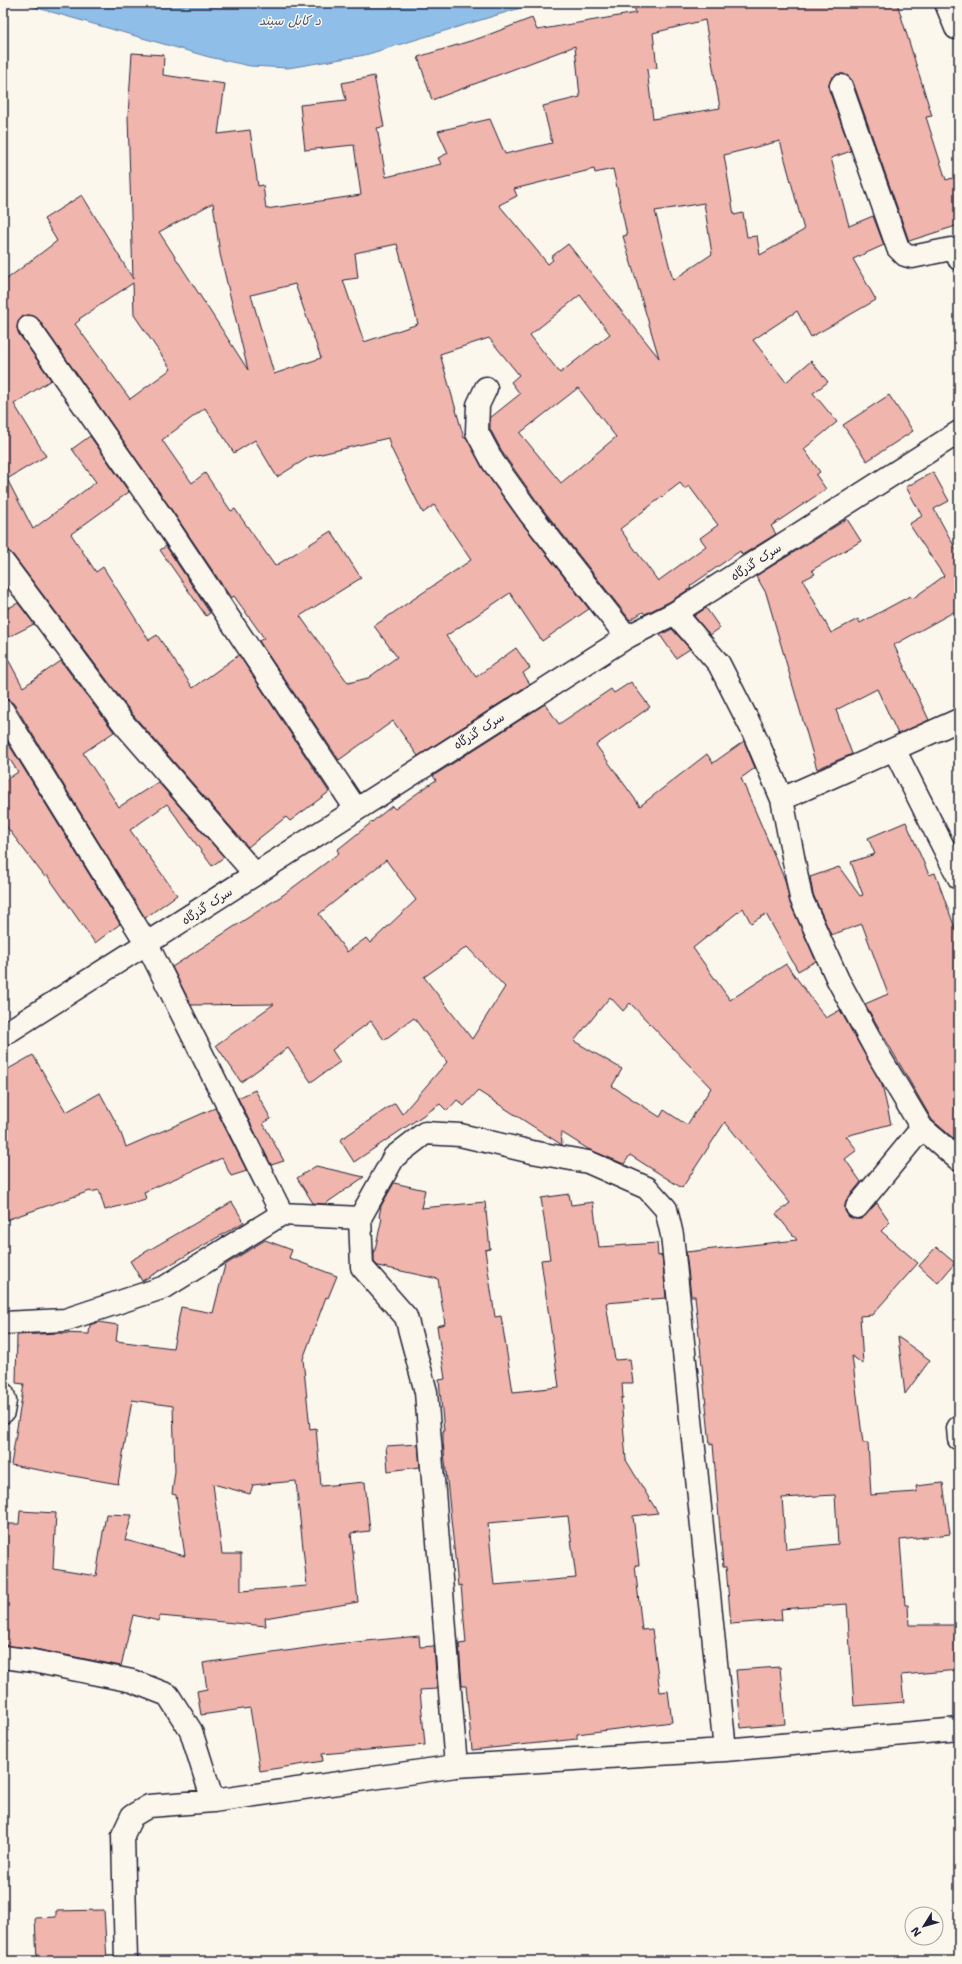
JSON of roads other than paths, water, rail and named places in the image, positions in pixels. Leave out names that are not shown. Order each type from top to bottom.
[{"type":"street","points":[[946,3],[956,28],[959,26]]},
{"type":"street","points":[[842,86],[898,248],[905,255],[912,256],[951,250],[957,254],[959,259]]},
{"type":"street","points":[[28,327],[159,513],[356,809]]},
{"type":"street","points":[[486,388],[478,405],[477,432],[493,462],[531,515],[627,637]]},
{"type":"street","name":"سرک گذرگاه","points":[[3,1035],[627,637],[675,613],[959,432]]},
{"type":"street","points":[[3,562],[124,724],[255,874]]},
{"type":"street","points":[[675,613],[719,664],[752,729],[782,799],[801,898],[838,980],[882,1061],[922,1128],[959,1160]]},
{"type":"street","points":[[3,710],[147,944],[282,1214]]},
{"type":"street","points":[[782,799],[959,720]]},
{"type":"street","points":[[894,749],[959,878]]},
{"type":"street","points":[[857,1207],[922,1128]]},
{"type":"street","points":[[456,1766],[426,1392],[406,1318],[362,1267],[360,1218],[394,1157],[424,1133],[460,1135],[532,1152],[588,1162],[647,1188],[666,1209],[672,1235],[726,1750]]},
{"type":"street","points":[[3,1323],[64,1320],[165,1287],[282,1214],[360,1218]]},
{"type":"street","points":[[3,1394],[5,1401],[3,1412]]},
{"type":"street","points":[[3,1657],[33,1661],[132,1681],[168,1695],[191,1731],[213,1801]]},
{"type":"street","points":[[126,1961],[123,1835],[132,1816],[149,1806],[213,1801],[456,1766],[726,1750],[959,1729]]},
{"type":"water","name":"د کابل سيند","points":[[20,3],[537,3],[365,55],[288,68],[250,66],[209,57]]}]
